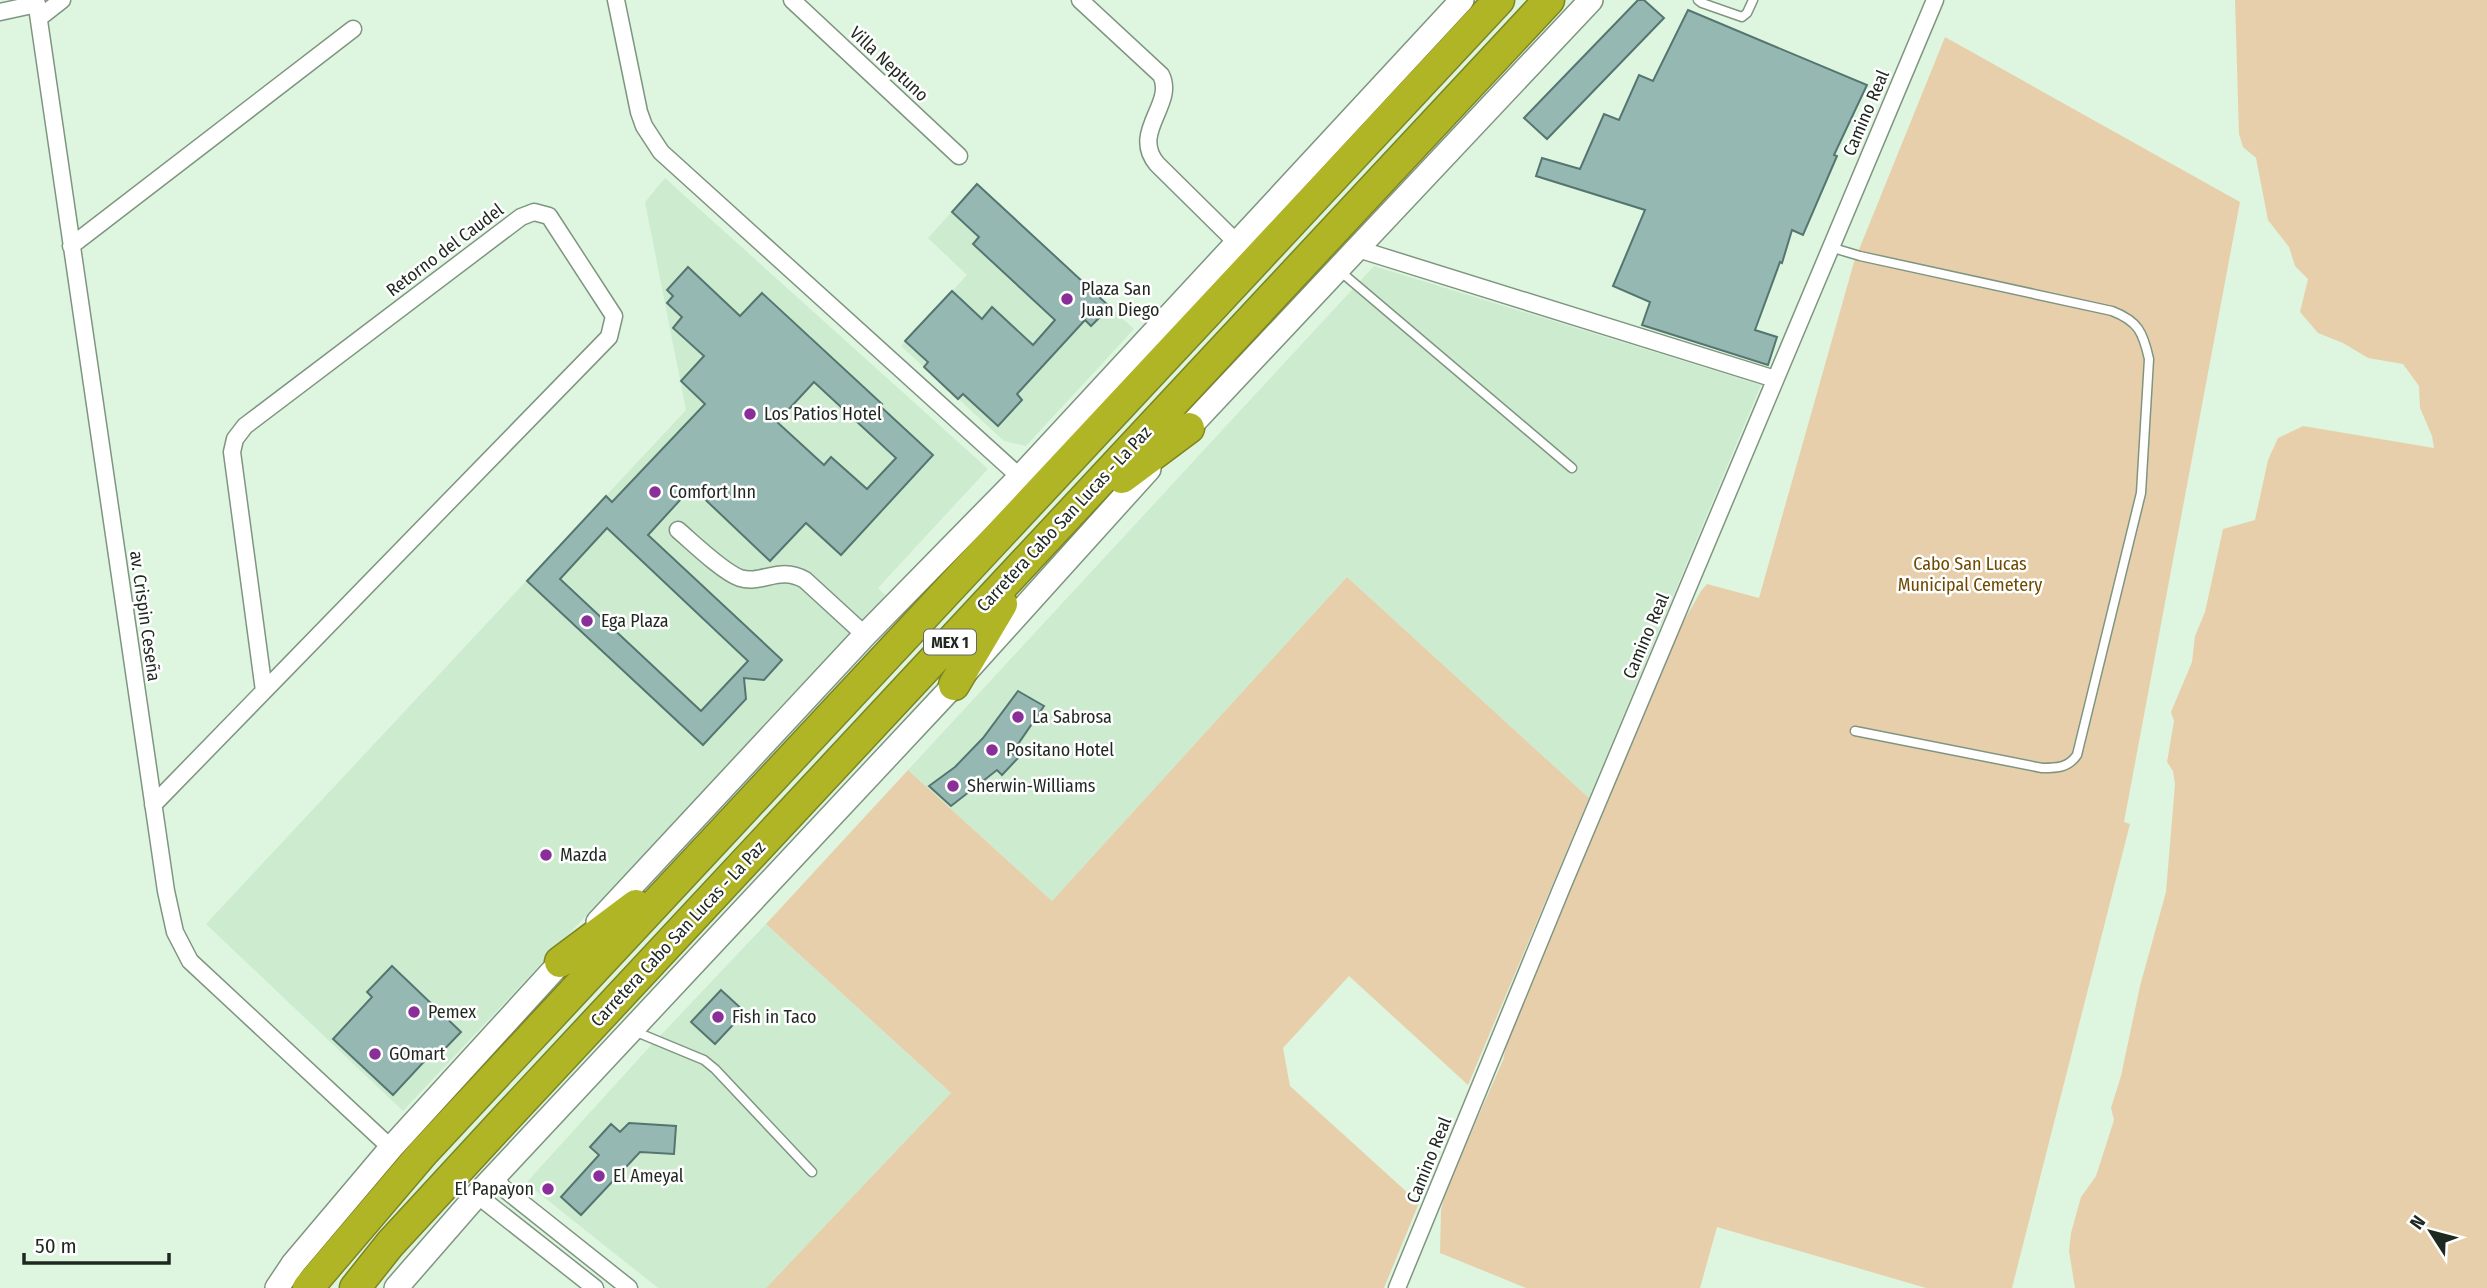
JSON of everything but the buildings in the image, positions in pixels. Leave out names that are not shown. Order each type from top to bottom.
[{"type":"highway","name":"Carretera Cabo San Lucas - La Paz","points":[[308,1288],[423,1153],[1499,0]]},
{"type":"highway","name":"Carretera Cabo San Lucas - La Paz","points":[[355,1288],[390,1244],[509,1115],[1549,0]]},
{"type":"highway","points":[[1057,527],[1189,428]]},
{"type":"highway","points":[[954,685],[1031,555]]},
{"type":"highway","points":[[560,962],[704,854]]},
{"type":"main road","points":[[277,1288],[293,1264],[391,1148],[560,962],[865,635],[1020,477],[1462,0]]},
{"type":"main road","points":[[396,1288],[477,1195],[631,1029],[1591,0]]},
{"type":"street","points":[[0,12],[37,7],[62,0]]},
{"type":"street","points":[[616,0],[639,112],[644,126],[661,152],[1020,477]]},
{"type":"street","name":"Villa Neptuno","points":[[792,0],[959,156]]},
{"type":"street","points":[[1080,0],[1161,75],[1164,89],[1148,138],[1148,152],[1237,243]]},
{"type":"street","name":"Camino Real","points":[[1398,1288],[1562,887],[1935,0]]},
{"type":"street","name":"av. Crispin Ceseña","points":[[37,7],[153,805],[175,932],[190,961],[391,1148]]},
{"type":"street","points":[[71,246],[353,29]]},
{"type":"street","name":"Retorno del Caudel","points":[[153,805],[609,337],[614,316],[549,216],[534,212],[521,217],[245,426],[235,439],[232,452],[264,691]]},
{"type":"street","points":[[1358,250],[1774,379]]},
{"type":"street","points":[[678,530],[731,573],[743,579],[787,573],[796,575],[865,635]]},
{"type":"street","points":[[500,1171],[498,1180],[502,1187],[629,1288]]},
{"type":"street","points":[[477,1195],[595,1288]]},
{"type":"lane","points":[[1698,0],[1702,4],[1742,17],[1753,0]]},
{"type":"lane","points":[[1830,247],[1860,256],[2112,311],[2126,316],[2136,325],[2145,341],[2149,359],[2141,493],[2077,755],[2071,763],[2058,768],[2042,768],[1856,731]]},
{"type":"lane","points":[[1338,270],[1572,468]]},
{"type":"lane","points":[[631,1029],[710,1064],[812,1172]]},
{"type":"shaded area","points":[[665,178],[988,469],[878,588],[886,596],[403,1111],[206,924],[686,410],[645,202]]},
{"type":"shaded area","points":[[977,184],[1134,329],[1026,446],[1004,441],[901,346],[967,275],[928,238]]},
{"type":"shaded area","points":[[1374,266],[1761,385],[1589,798],[1347,577],[1052,901],[908,770]]},
{"type":"shaded area","points":[[766,924],[951,1093],[766,1288],[658,1288],[526,1183]]},
{"type":"green space","points":[[2235,0],[2487,0],[2487,1288],[2075,1288],[2069,1251],[2071,1233],[2081,1197],[2096,1176],[2114,1120],[2111,1108],[2166,892],[2175,784],[2173,771],[2167,762],[2174,721],[2171,712],[2192,662],[2195,636],[2205,612],[2223,529],[2255,520],[2268,460],[2278,438],[2303,426],[2434,448],[2420,408],[2419,386],[2403,364],[2368,358],[2343,343],[2318,333],[2300,312],[2308,279],[2295,266],[2289,247],[2268,220],[2256,158],[2243,147],[2239,134]]},
{"type":"green space","name":"Cabo San Lucas Municipal Cemetery","points":[[1945,37],[2240,202],[2124,822],[2130,824],[2012,1288],[1926,1288],[1717,1227],[1700,1288],[1526,1288],[1440,1253],[1441,1210],[1446,1190],[1503,1060],[1509,1033],[1674,638],[1707,584],[1759,598],[1854,262]]},
{"type":"green space","points":[[1347,577],[1589,798],[1468,1085],[1349,976],[1283,1048],[1290,1086],[1419,1203],[1384,1288],[766,1288],[951,1093],[766,924],[908,770],[1052,901]]},
{"type":"place","name":"Plaza San Juan Diego","points":[[1067,299]]},
{"type":"place","name":"Los Patios Hotel","points":[[750,414]]},
{"type":"place","name":"Comfort Inn","points":[[655,492]]},
{"type":"place","name":"Ega Plaza","points":[[587,621]]},
{"type":"place","name":"La Sabrosa","points":[[1018,717]]},
{"type":"place","name":"Positano Hotel","points":[[992,750]]},
{"type":"place","name":"Sherwin-Williams","points":[[953,786]]},
{"type":"place","name":"Mazda","points":[[546,855]]},
{"type":"place","name":"Pemex","points":[[414,1012]]},
{"type":"place","name":"Fish in Taco","points":[[718,1017]]},
{"type":"place","name":"GOmart","points":[[375,1054]]},
{"type":"place","name":"El Ameyal","points":[[599,1176]]},
{"type":"place","name":"El Papayon","points":[[548,1189]]}]
